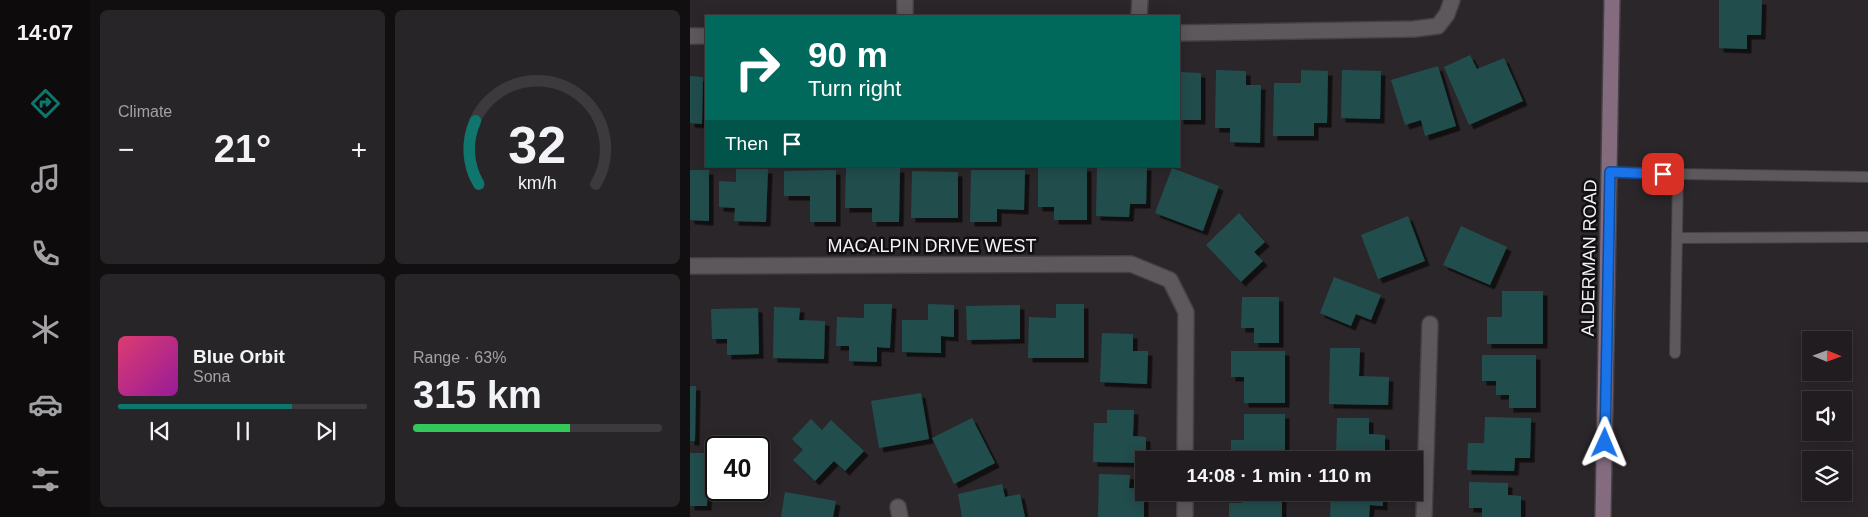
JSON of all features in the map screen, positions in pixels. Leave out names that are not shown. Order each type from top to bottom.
[{"type":"street","points":[[905,0],[905,15]]},
{"type":"street","points":[[1140,0],[1140,15]]},
{"type":"street","points":[[1180,33],[1414,29],[1438,26],[1447,14],[1452,0]]},
{"type":"street","name":"ALDERMAN ROAD","points":[[1603,517],[1612,0]]},
{"type":"street","points":[[690,36],[705,36]]},
{"type":"street","name":"MACALPIN DRIVE WEST","points":[[690,266],[1131,264],[1170,280],[1186,312],[1185,451]]},
{"type":"street","points":[[1424,517],[1430,324]]},
{"type":"street","points":[[1185,501],[1185,517]]},
{"type":"lane","points":[[1610,172],[1868,177]]},
{"type":"lane","points":[[1675,353],[1678,174]]},
{"type":"lane","points":[[1677,238],[1868,237]]},
{"type":"building","points":[[1719,0],[1762,0],[1761,35],[1747,35],[1747,49],[1719,48]]},
{"type":"building","points":[[1470,55],[1477,69],[1504,58],[1523,101],[1469,125],[1444,67]]},
{"type":"building","points":[[1438,66],[1456,126],[1425,136],[1421,120],[1405,125],[1391,80]]},
{"type":"building","points":[[1216,70],[1246,71],[1246,85],[1261,85],[1260,143],[1230,142],[1230,128],[1215,128]]},
{"type":"building","points":[[1301,70],[1328,71],[1327,123],[1314,123],[1314,136],[1273,136],[1274,83],[1301,83]]},
{"type":"building","points":[[1342,70],[1381,71],[1380,119],[1341,118]]},
{"type":"building","points":[[1180,72],[1201,73],[1201,120],[1180,120]]},
{"type":"building","points":[[690,76],[703,77],[702,124],[690,123]]},
{"type":"building","points":[[846,167],[900,168],[899,222],[872,222],[872,208],[845,208]]},
{"type":"building","points":[[1038,167],[1087,167],[1087,220],[1054,220],[1054,207],[1038,207]]},
{"type":"building","points":[[1097,167],[1147,167],[1146,204],[1130,204],[1129,217],[1096,216]]},
{"type":"building","points":[[1172,168],[1219,186],[1203,231],[1155,213]]},
{"type":"building","points":[[736,169],[768,169],[766,222],[734,221],[735,208],[719,207],[719,181],[736,182]]},
{"type":"building","points":[[690,170],[709,170],[709,221],[690,220]]},
{"type":"building","points":[[836,170],[836,222],[810,222],[810,196],[784,196],[784,171]]},
{"type":"building","points":[[971,170],[1025,170],[1024,210],[997,209],[997,222],[970,222]]},
{"type":"building","points":[[912,171],[958,172],[958,218],[911,218]]},
{"type":"building","points":[[1239,213],[1265,242],[1254,252],[1263,261],[1241,282],[1206,245]]},
{"type":"building","points":[[1408,216],[1425,261],[1378,279],[1361,235]]},
{"type":"building","points":[[1461,226],[1507,247],[1490,285],[1443,265]]},
{"type":"building","points":[[1334,277],[1381,295],[1371,320],[1356,314],[1351,326],[1320,313]]},
{"type":"building","points":[[1502,291],[1543,291],[1543,344],[1487,344],[1487,317],[1502,317]]},
{"type":"building","points":[[1242,297],[1279,297],[1279,343],[1254,343],[1254,328],[1241,328]]},
{"type":"building","points":[[864,304],[892,304],[890,348],[877,347],[877,362],[849,361],[849,346],[836,346],[837,317],[864,318]]},
{"type":"building","points":[[928,304],[954,305],[954,337],[941,336],[941,353],[902,352],[902,320],[928,320]]},
{"type":"building","points":[[1056,304],[1084,304],[1084,358],[1028,358],[1029,317],[1056,318]]},
{"type":"building","points":[[1020,305],[1020,339],[967,340],[966,306]]},
{"type":"building","points":[[774,307],[800,308],[799,320],[825,321],[824,359],[773,358]]},
{"type":"building","points":[[758,308],[759,354],[727,355],[727,339],[712,339],[711,309]]},
{"type":"building","points":[[1102,333],[1133,334],[1133,351],[1148,351],[1147,384],[1100,382]]},
{"type":"building","points":[[1330,348],[1360,348],[1359,376],[1389,377],[1388,405],[1329,404]]},
{"type":"building","points":[[1231,351],[1285,351],[1285,403],[1244,403],[1244,377],[1231,377]]},
{"type":"building","points":[[1482,355],[1536,355],[1536,408],[1509,408],[1509,395],[1496,395],[1496,381],[1482,381]]},
{"type":"building","points":[[690,386],[696,386],[695,441],[690,441]]},
{"type":"building","points":[[921,393],[929,439],[879,448],[871,401]]},
{"type":"building","points":[[1107,410],[1134,410],[1133,436],[1146,437],[1146,451],[1135,451],[1135,463],[1093,462],[1094,423],[1107,423]]},
{"type":"building","points":[[1244,414],[1285,414],[1285,451],[1231,451],[1231,440],[1244,440]]},
{"type":"building","points":[[1485,417],[1531,418],[1530,458],[1515,458],[1514,471],[1467,470],[1468,443],[1484,443]]},
{"type":"building","points":[[972,418],[995,463],[954,484],[932,438]]},
{"type":"building","points":[[1337,418],[1369,418],[1369,434],[1385,435],[1385,451],[1336,451]]},
{"type":"building","points":[[811,419],[822,430],[831,420],[864,451],[845,471],[834,461],[815,481],[793,460],[803,450],[792,439]]},
{"type":"building","points":[[690,453],[705,453],[705,501],[707,501],[707,506],[690,506]]},
{"type":"building","points":[[1099,474],[1130,475],[1129,488],[1135,488],[1135,501],[1144,501],[1144,517],[1098,517]]},
{"type":"building","points":[[1469,482],[1508,483],[1508,495],[1521,496],[1521,517],[1482,517],[1482,508],[1469,508]]},
{"type":"building","points":[[1002,484],[1005,497],[1020,494],[1025,517],[962,517],[958,494]]},
{"type":"building","points":[[785,492],[836,501],[833,517],[781,517]]},
{"type":"building","points":[[1242,501],[1282,501],[1282,517],[1229,517],[1229,503],[1242,503]]},
{"type":"building","points":[[1331,501],[1383,501],[1383,506],[1370,505],[1369,517],[1330,517]]},
{"type":"route","points":[[1605,443],[1610,172],[1663,174]]}]
